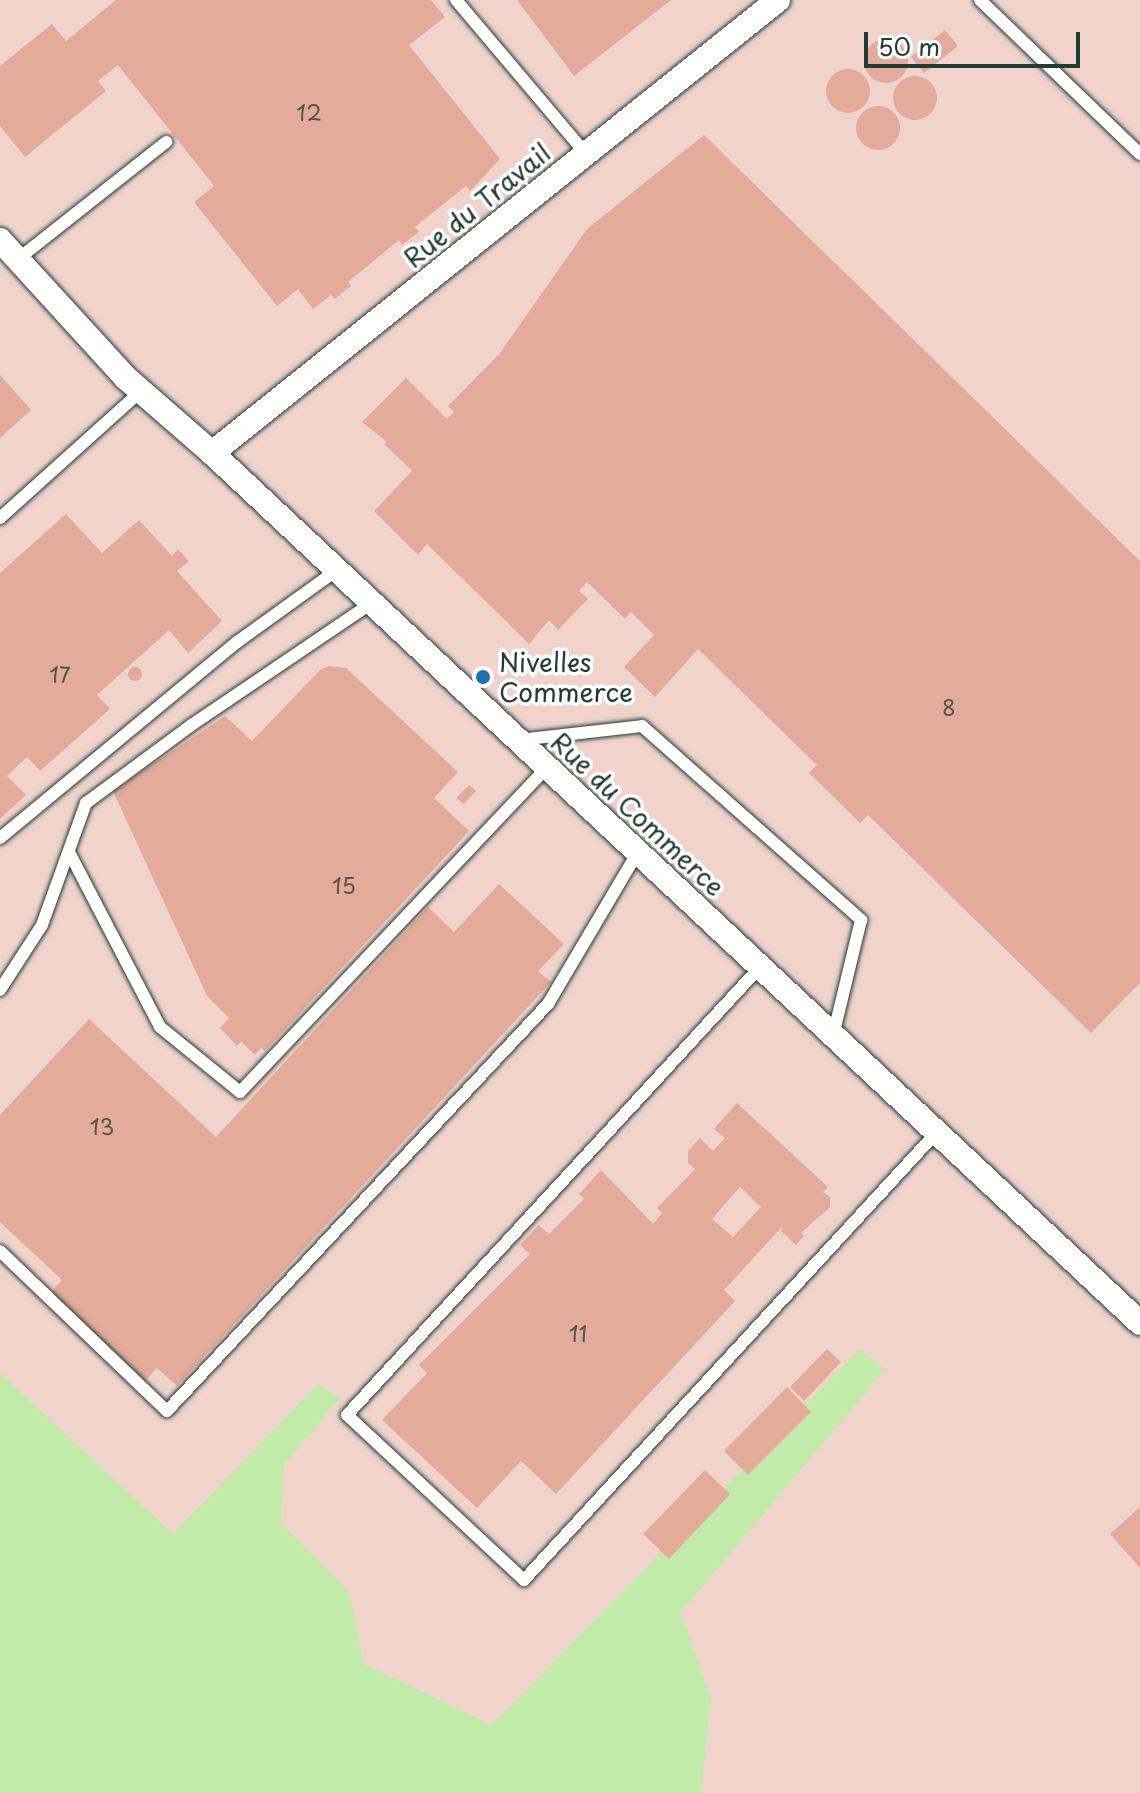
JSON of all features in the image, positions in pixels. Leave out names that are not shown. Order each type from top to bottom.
[{"type":"street","name":"Rue du Travail","points":[[212,453],[778,0]]},
{"type":"street","name":"Rue du Commerce","points":[[0,240],[141,391],[212,453],[1140,1323]]},
{"type":"lane","points":[[456,0],[586,154]]},
{"type":"lane","points":[[980,0],[1140,154]]},
{"type":"lane","points":[[18,259],[166,142]]},
{"type":"lane","points":[[0,518],[141,391]]},
{"type":"lane","points":[[0,838],[237,642],[337,570]]},
{"type":"lane","points":[[0,990],[42,925],[86,803],[190,726],[372,603]]},
{"type":"lane","points":[[518,740],[642,726],[861,920],[833,1036]]},
{"type":"lane","points":[[69,852],[160,1027],[240,1092],[547,767]]},
{"type":"lane","points":[[0,1251],[167,1411],[548,1004],[638,852]]},
{"type":"lane","points":[[760,967],[347,1415],[358,1426],[524,1580],[937,1132]]},
{"type":"shaded area","points":[[0,0],[1140,0],[1140,1793],[0,1793]]},
{"type":"green space","points":[[860,1349],[885,1370],[681,1612],[711,1699],[701,1793],[0,1793],[0,1373],[173,1534],[318,1384],[340,1398],[284,1465],[281,1523],[349,1592],[364,1664],[492,1725]]},
{"type":"building","points":[[116,0],[431,0],[445,17],[409,45],[500,159],[470,191],[466,186],[415,227],[419,232],[402,245],[399,240],[348,282],[351,286],[335,299],[331,295],[313,309],[298,289],[277,306],[194,202],[214,186],[118,65],[98,81],[106,91],[25,157],[0,126],[0,66],[52,24],[66,41]]},
{"type":"building","points":[[517,0],[671,0],[574,76]]},
{"type":"building","points":[[945,30],[958,46],[924,73],[911,57]]},
{"type":"building","points":[[886,39],[901,46],[908,61],[901,76],[886,83],[871,76],[864,61],[871,46]]},
{"type":"building","points":[[848,69],[863,76],[870,91],[863,106],[848,113],[833,106],[826,91],[833,76]]},
{"type":"building","points":[[915,76],[930,83],[937,98],[930,113],[915,120],[900,113],[893,98],[900,83]]},
{"type":"building","points":[[878,106],[893,113],[900,128],[893,143],[878,150],[863,143],[856,128],[863,113]]},
{"type":"building","points":[[704,135],[1140,561],[1140,983],[1091,1033],[868,815],[860,823],[809,773],[817,765],[698,649],[655,697],[624,667],[654,635],[631,612],[625,619],[587,582],[579,591],[588,599],[558,630],[549,620],[529,644],[427,544],[418,555],[374,511],[412,471],[384,444],[387,442],[362,422],[406,378],[447,419],[454,412],[448,406],[500,353],[587,229]]},
{"type":"building","points":[[0,375],[31,410],[0,438]]},
{"type":"building","points":[[66,514],[102,553],[139,520],[172,556],[178,549],[189,561],[177,571],[222,621],[188,653],[169,630],[97,695],[110,709],[40,771],[27,757],[7,776],[26,795],[0,819],[0,573]]},
{"type":"building","points":[[329,666],[346,668],[458,772],[434,798],[469,831],[265,1051],[261,1048],[255,1055],[241,1041],[237,1046],[220,1028],[229,1018],[207,996],[113,791],[225,716],[252,741],[320,670]]},
{"type":"building","points":[[135,667],[142,674],[135,681],[128,674]]},
{"type":"building","points":[[469,785],[476,791],[464,804],[456,798]]},
{"type":"building","points":[[499,884],[564,944],[538,971],[551,982],[177,1386],[157,1368],[145,1381],[51,1292],[62,1280],[0,1222],[0,1115],[89,1019],[216,1137],[428,907],[454,932]]},
{"type":"building","points":[[737,1103],[828,1187],[823,1192],[830,1197],[830,1207],[801,1233],[804,1236],[796,1245],[781,1231],[782,1227],[724,1290],[735,1301],[556,1494],[521,1461],[477,1508],[382,1420],[427,1373],[419,1365],[530,1254],[520,1245],[539,1225],[549,1234],[584,1199],[579,1194],[601,1170],[653,1224],[662,1213],[657,1208],[695,1169],[688,1163],[688,1151],[700,1138],[713,1151],[725,1138],[714,1129]],"holes":[[[740,1187],[761,1207],[733,1237],[712,1219]]]},
{"type":"building","points":[[827,1349],[841,1362],[804,1401],[790,1387]]},
{"type":"building","points":[[787,1387],[811,1412],[748,1475],[724,1451]]},
{"type":"building","points":[[705,1470],[730,1494],[669,1559],[643,1534]]},
{"type":"building","points":[[1140,1507],[1140,1568],[1110,1534]]},
{"type":"place","name":"Nivelles Commerce","points":[[483,677]]}]
